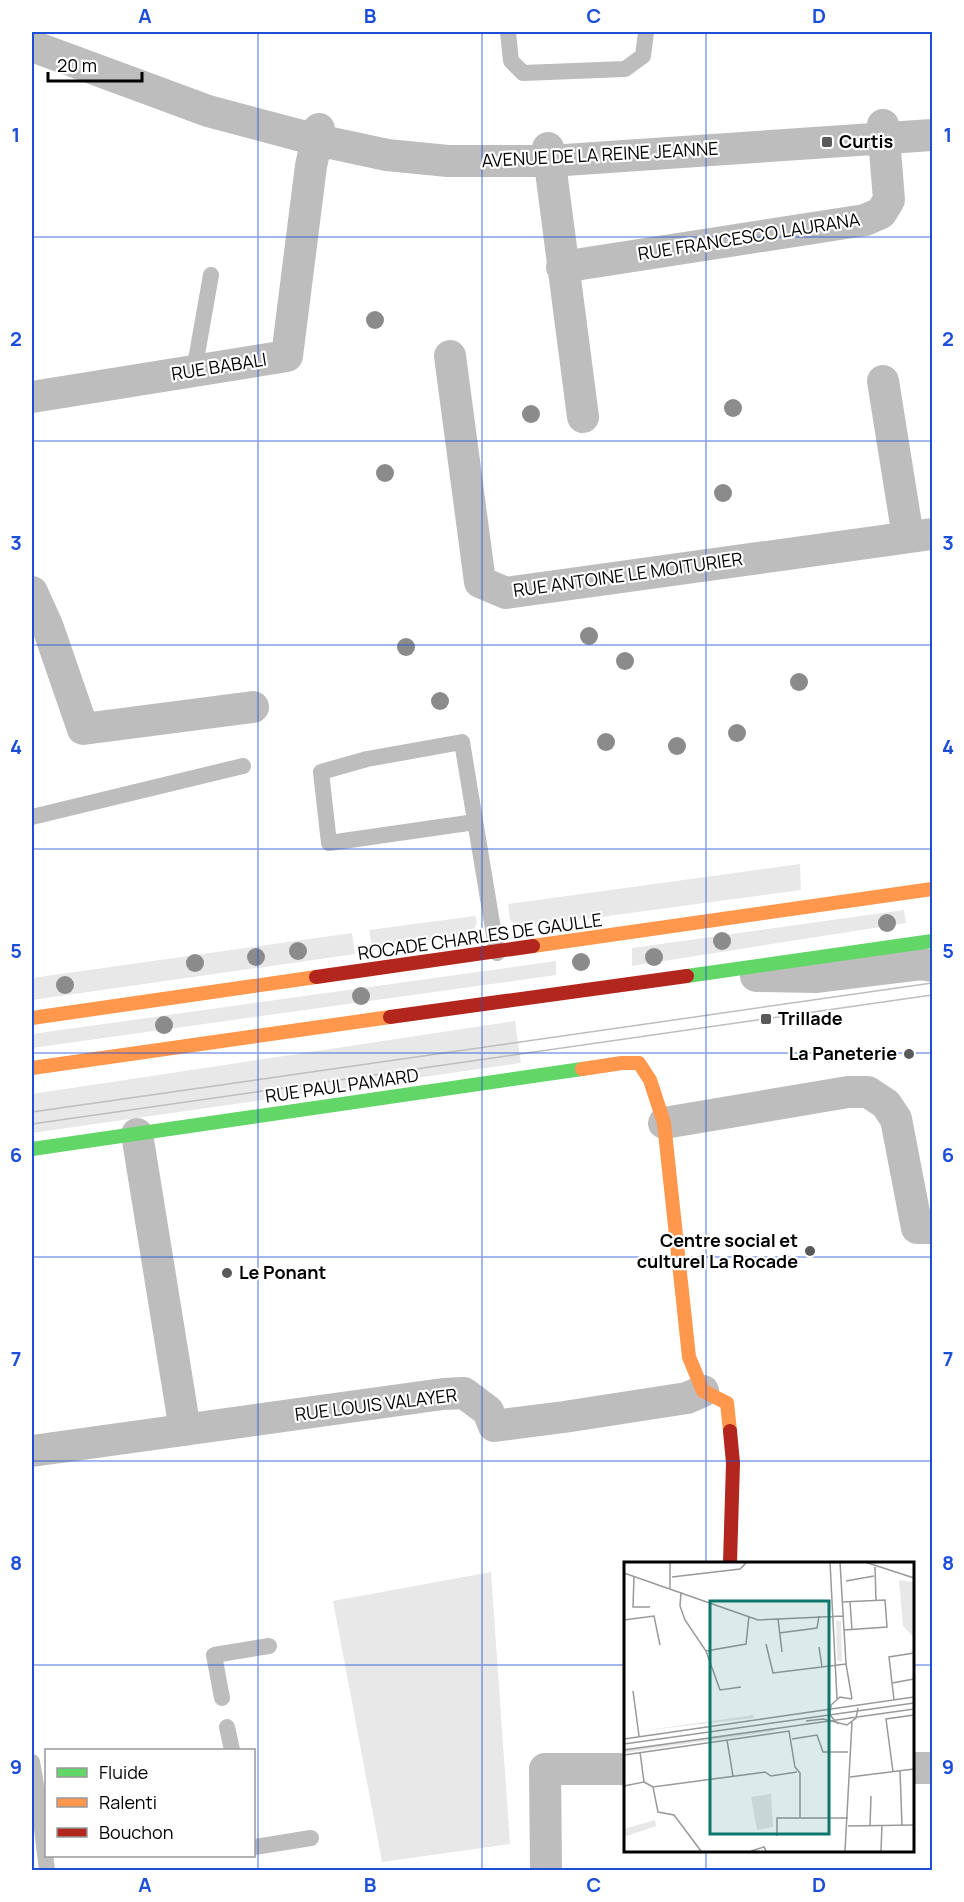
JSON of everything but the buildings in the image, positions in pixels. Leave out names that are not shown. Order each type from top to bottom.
[{"type":"main road","name":"ROCADE CHARLES DE GAULLE","points":[[32,1018],[933,889]]},
{"type":"main road","points":[[32,1068],[933,941]]},
{"type":"main road","name":"RUE PAUL PAMARD","points":[[32,1149],[622,1063],[639,1063],[650,1080],[664,1123]]},
{"type":"main road","points":[[664,1123],[689,1357],[703,1391],[727,1403],[734,1463],[730,1562]]},
{"type":"street","name":"AVENUE DE LA REINE JEANNE","points":[[32,46],[208,111],[318,135],[387,154],[448,161],[884,131],[933,135]]},
{"type":"street","name":"RUE FRANCESCO LAURANA","points":[[562,267],[866,220],[881,213],[889,200],[884,131]]},
{"type":"street","name":"RUE BABALI","points":[[32,397],[287,356],[311,166],[318,135]]},
{"type":"street","points":[[549,155],[583,417]]},
{"type":"street","name":"RUE ANTOINE LE MOITURIER","points":[[450,356],[480,582],[506,593],[920,535]]},
{"type":"street","points":[[883,381],[920,535]]},
{"type":"street","points":[[32,592],[39,634],[82,729],[254,707]]},
{"type":"street","points":[[686,976],[815,977],[921,964],[933,966]]},
{"type":"street","points":[[664,1123],[848,1092],[868,1092],[886,1104],[896,1119],[917,1228],[933,1228]]},
{"type":"street","points":[[137,1134],[185,1430]]},
{"type":"street","name":"RUE LOUIS VALAYER","points":[[32,1451],[464,1393],[488,1411],[494,1426],[687,1398],[703,1391]]},
{"type":"street","points":[[546,1870],[545,1769],[624,1768]]},
{"type":"street","points":[[913,1768],[933,1768]]},
{"type":"lane","points":[[508,32],[511,61],[523,73],[624,69],[643,56],[646,32]]},
{"type":"lane","points":[[194,371],[212,275]]},
{"type":"lane","points":[[475,822],[330,843],[321,772],[367,759],[462,742],[497,953]]},
{"type":"lane","points":[[32,817],[243,766]]},
{"type":"lane","points":[[222,1698],[214,1655],[269,1646]]},
{"type":"lane","points":[[227,1727],[232,1749]]},
{"type":"lane","points":[[32,1762],[42,1796],[45,1840]]},
{"type":"lane","points":[[255,1846],[311,1838]]},
{"type":"shaded area","points":[[800,864],[801,890],[519,928],[510,920],[508,904]]},
{"type":"shaded area","points":[[904,910],[906,923],[632,966],[632,948]]},
{"type":"shaded area","points":[[475,916],[477,922],[472,934],[373,950],[369,930]]},
{"type":"shaded area","points":[[352,933],[355,954],[32,1000],[32,978]]},
{"type":"shaded area","points":[[556,961],[556,975],[32,1048],[32,1034]]},
{"type":"shaded area","points":[[515,1021],[521,1063],[32,1133],[32,1094]]},
{"type":"shaded area","points":[[491,1572],[510,1844],[382,1862],[333,1601]]},
{"type":"tram line","points":[[32,1112],[932,983]]},
{"type":"tram line","points":[[32,1124],[932,995]]},
{"type":"traffic: fast","points":[[687,976],[932,941]]},
{"type":"traffic: fast","points":[[32,1149],[582,1069]]},
{"type":"traffic: slow","points":[[533,946],[932,889]]},
{"type":"traffic: slow","points":[[32,1018],[316,977]]},
{"type":"traffic: slow","points":[[32,1068],[390,1017]]},
{"type":"traffic: slow","points":[[582,1069],[639,1063],[650,1080],[664,1123],[689,1357],[703,1391],[727,1403],[730,1431]]},
{"type":"traffic: jam","points":[[316,977],[533,946]]},
{"type":"traffic: jam","points":[[390,1017],[687,976]]},
{"type":"traffic: jam","points":[[730,1431],[733,1463],[730,1562]]},
{"type":"place","name":"Curtis","points":[[827,142]]},
{"type":"place","name":"Trillade","points":[[766,1019]]},
{"type":"place","name":"La Paneterie","points":[[909,1054]]},
{"type":"place","name":"Centre social et culturel La Rocade","points":[[810,1251]]},
{"type":"place","name":"Le Ponant","points":[[227,1273]]}]
